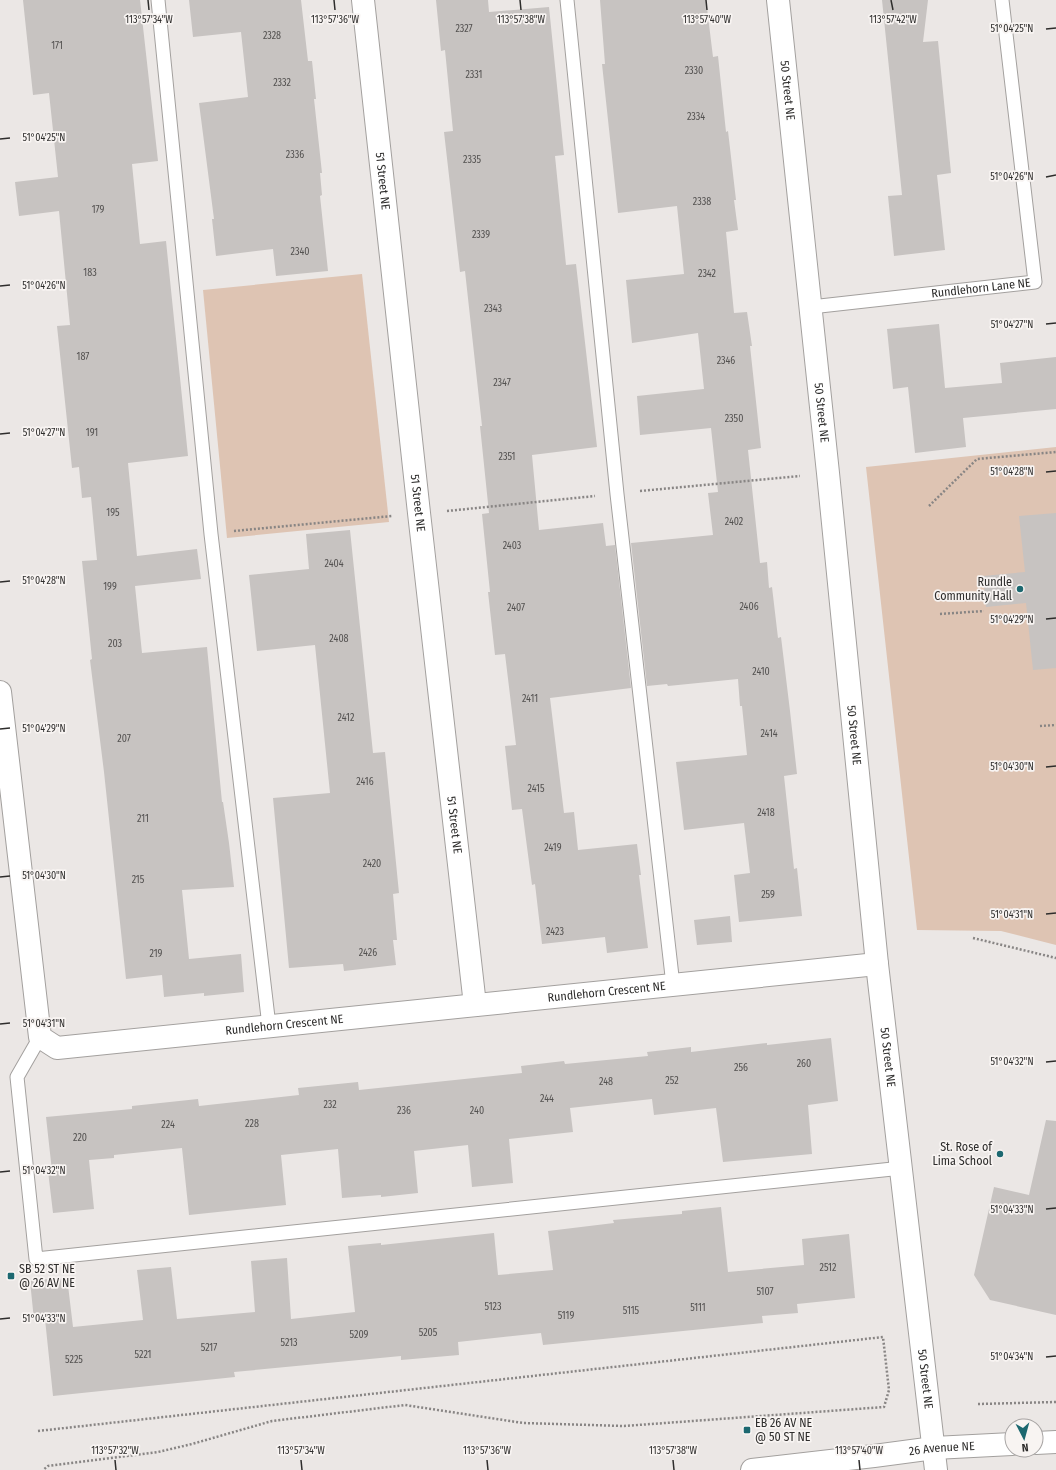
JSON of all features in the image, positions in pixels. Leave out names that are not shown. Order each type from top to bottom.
[{"type":"street","name":"51 Street NE","points":[[363,0],[475,1005]]},
{"type":"street","name":"50 Street NE","points":[[778,0],[878,964],[936,1470]]},
{"type":"street","points":[[0,692],[40,1037]]},
{"type":"street","name":"Rundlehorn Crescent NE","points":[[40,1037],[57,1048],[878,964]]},
{"type":"street","points":[[1044,1443],[1056,1442]]},
{"type":"street","name":"26 Avenue NE","points":[[752,1470],[934,1448],[1004,1444]]},
{"type":"lane","points":[[158,0],[210,534],[269,1026]]},
{"type":"lane","points":[[567,0],[617,494],[673,985]]},
{"type":"lane","name":"Rundlehorn Lane NE","points":[[811,307],[1035,282],[1002,0]]},
{"type":"lane","points":[[40,1037],[17,1077],[36,1259],[902,1168]]},
{"type":"path","points":[[929,506],[977,460],[1056,452]]},
{"type":"path","points":[[210,534],[828,472]]},
{"type":"path","points":[[940,614],[984,611]]},
{"type":"path","points":[[1040,726],[1056,724]]},
{"type":"path","points":[[973,938],[1056,958]]},
{"type":"path","points":[[38,1431],[883,1337],[889,1390],[884,1407],[624,1426],[523,1424],[404,1405],[272,1421],[192,1444],[158,1452],[48,1466],[43,1470]]},
{"type":"path","points":[[978,1404],[1056,1402]]},
{"type":"shaded area","points":[[362,274],[389,522],[227,538],[203,290]]},
{"type":"shaded area","points":[[1056,447],[1056,945],[1001,931],[917,930],[866,467]]},
{"type":"building","points":[[23,0],[140,0],[158,161],[132,164],[140,244],[166,241],[188,456],[128,463],[137,556],[197,549],[201,579],[135,586],[142,653],[207,647],[222,802],[234,887],[182,890],[189,959],[241,954],[244,992],[204,996],[204,993],[164,997],[162,975],[126,979],[104,772],[90,660],[92,659],[82,561],[97,560],[91,497],[82,498],[79,467],[72,468],[57,326],[70,325],[59,211],[19,216],[15,182],[58,177],[49,93],[33,95]]},
{"type":"building","points":[[189,0],[301,0],[308,61],[312,61],[316,99],[314,99],[322,173],[320,173],[322,195],[320,196],[328,271],[276,276],[273,249],[216,256],[212,219],[214,219],[199,103],[248,97],[241,32],[193,37]]},
{"type":"building","points":[[436,0],[488,0],[489,12],[549,7],[564,155],[555,156],[566,265],[576,264],[597,447],[532,455],[539,530],[603,523],[606,546],[615,545],[631,688],[550,698],[564,813],[574,812],[578,850],[637,844],[641,875],[639,875],[648,948],[607,953],[605,937],[542,944],[535,884],[532,885],[522,809],[512,810],[505,746],[516,745],[505,654],[495,655],[488,592],[490,592],[482,514],[489,513],[480,426],[482,426],[465,271],[460,272],[444,132],[453,131],[445,50],[441,51]]},
{"type":"building","points":[[600,0],[706,0],[713,57],[718,56],[726,132],[728,131],[736,200],[734,200],[738,230],[726,232],[734,313],[747,312],[752,346],[750,346],[761,448],[748,450],[760,563],[767,562],[769,588],[772,587],[778,638],[781,637],[797,774],[784,776],[794,869],[797,868],[802,916],[739,922],[734,875],[750,873],[744,823],[684,830],[676,762],[747,755],[738,679],[668,686],[667,684],[647,686],[631,543],[713,535],[708,493],[718,492],[711,428],[640,435],[637,396],[704,389],[698,333],[632,343],[626,280],[684,274],[677,206],[618,213],[602,64],[605,64]]},
{"type":"building","points":[[882,0],[928,0],[923,42],[938,41],[951,173],[937,175],[945,250],[894,256],[888,196],[902,195]]},
{"type":"building","points":[[939,324],[945,388],[1002,383],[1000,363],[1056,357],[1056,409],[963,418],[966,447],[915,453],[908,387],[893,389],[887,329]]},
{"type":"building","name":"Rundle Community Hall","points":[[1056,513],[1056,668],[1033,670],[1026,603],[986,607],[983,576],[1025,572],[1019,516]]},
{"type":"building","points":[[350,530],[373,753],[385,752],[399,893],[393,894],[397,940],[393,940],[396,965],[344,971],[343,964],[289,968],[273,798],[330,793],[315,645],[257,651],[249,575],[309,569],[306,534]]},
{"type":"building","points":[[730,916],[732,942],[697,945],[694,920]]},
{"type":"building","points":[[831,1038],[838,1101],[808,1105],[812,1154],[723,1162],[716,1108],[654,1115],[652,1099],[570,1108],[573,1132],[509,1139],[513,1183],[472,1187],[468,1145],[414,1151],[418,1193],[381,1197],[381,1195],[342,1198],[338,1149],[281,1155],[286,1205],[189,1215],[182,1148],[114,1155],[114,1158],[89,1160],[94,1209],[53,1213],[48,1171],[52,1171],[46,1117],[132,1109],[132,1106],[198,1099],[199,1106],[299,1095],[298,1088],[358,1082],[359,1090],[522,1073],[521,1066],[564,1061],[565,1064],[648,1056],[647,1052],[691,1047],[691,1052],[767,1043],[767,1045]]},
{"type":"building","points":[[1046,1120],[1056,1121],[1056,1315],[990,1300],[974,1275],[994,1187],[1029,1195]]},
{"type":"building","points":[[721,1207],[728,1272],[804,1265],[802,1239],[849,1234],[855,1298],[797,1304],[798,1313],[762,1316],[763,1323],[543,1345],[541,1333],[458,1342],[459,1355],[401,1360],[401,1356],[234,1372],[235,1377],[53,1396],[45,1319],[34,1320],[30,1281],[67,1277],[73,1327],[143,1320],[137,1270],[171,1267],[177,1319],[255,1312],[251,1261],[287,1258],[291,1319],[355,1312],[348,1246],[381,1243],[381,1245],[494,1233],[498,1275],[553,1270],[548,1231],[614,1223],[613,1220],[682,1214],[682,1211]]},
{"type":"place","name":"Rundle Community Hall","points":[[1020,589]]},
{"type":"place","name":"St. Rose of Lima School","points":[[1000,1154]]},
{"type":"place","name":"SB 52 ST NE @ 26 AV NE","points":[[11,1276]]},
{"type":"place","name":"EB 26 AV NE @ 50 ST NE","points":[[747,1430]]}]
